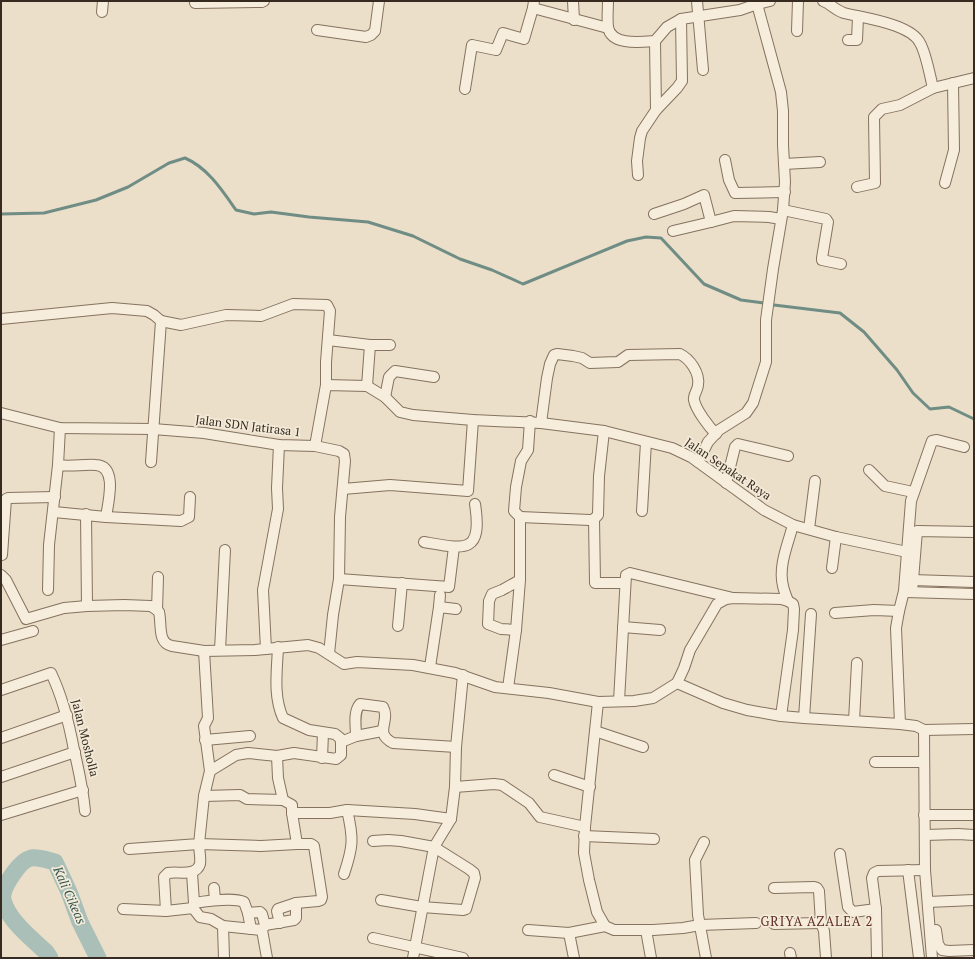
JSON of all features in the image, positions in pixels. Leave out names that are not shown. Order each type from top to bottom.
[{"type":"street","points":[[102,12],[103,1]]},
{"type":"street","points":[[195,3],[264,1]]},
{"type":"street","points":[[317,30],[366,37],[371,35],[375,31],[379,1]]},
{"type":"street","points":[[573,1],[574,20]]},
{"type":"street","points":[[608,1],[608,28],[614,36],[625,42],[655,41]]},
{"type":"street","points":[[697,1],[703,70]]},
{"type":"street","points":[[656,110],[655,41],[667,27],[681,19],[739,5],[757,4],[770,1]]},
{"type":"street","points":[[797,31],[798,1]]},
{"type":"street","points":[[823,1],[838,11],[889,24],[915,35],[921,44],[933,88]]},
{"type":"street","points":[[465,89],[472,45],[496,50],[503,33],[524,39],[534,4],[574,20],[608,28]]},
{"type":"street","points":[[698,462],[708,442],[727,425],[746,413],[754,403],[766,362],[766,320],[785,192],[783,111],[781,92],[757,4]]},
{"type":"street","points":[[848,40],[857,40],[858,17]]},
{"type":"street","points":[[638,175],[637,161],[642,131],[656,110],[682,81],[681,19]]},
{"type":"street","points":[[857,187],[875,183],[874,117],[882,109],[900,105],[933,88],[974,78]]},
{"type":"street","points":[[945,183],[954,150],[953,83]]},
{"type":"street","points":[[726,160],[729,180],[735,193],[785,192]]},
{"type":"street","points":[[784,164],[820,162]]},
{"type":"street","points":[[654,214],[684,204],[714,191]]},
{"type":"street","points":[[704,195],[711,222]]},
{"type":"street","points":[[673,231],[734,216],[769,217],[782,215],[826,219],[828,222],[822,260],[841,264]]},
{"type":"street","name":"Jalan SDN Jatirasa 1","points":[[1,413],[60,428],[153,429],[204,433],[279,445],[315,446],[326,386],[326,362],[330,311],[327,305],[293,304],[261,316],[226,315],[181,326],[161,321]]},
{"type":"street","points":[[1,319],[112,308],[147,311],[161,321],[151,462]]},
{"type":"street","points":[[328,340],[390,346]]},
{"type":"street","points":[[367,386],[370,345]]},
{"type":"street","points":[[541,422],[550,364],[554,356],[557,354],[582,358],[590,363],[618,362],[628,355],[680,354],[689,361],[696,373],[698,384],[694,400],[710,427],[716,434]]},
{"type":"street","points":[[385,397],[389,377],[395,371],[434,377]]},
{"type":"street","points":[[326,386],[367,386],[385,397],[400,412],[413,415],[473,420],[530,421],[528,450],[521,462],[516,487],[514,511],[520,518],[520,580],[516,630],[508,688]]},
{"type":"street","points":[[343,489],[390,485],[468,491],[473,420]]},
{"type":"street","name":"Jalan Sepakat Raya","points":[[530,421],[604,431],[672,448],[698,462],[764,510],[793,525],[836,537],[907,552]]},
{"type":"street","points":[[48,590],[50,545],[60,428]]},
{"type":"street","points":[[604,431],[598,515],[594,519],[595,583],[625,583]]},
{"type":"street","points":[[908,592],[907,552],[911,501],[932,441],[937,440],[964,447]]},
{"type":"street","points":[[642,510],[646,442]]},
{"type":"street","points":[[726,483],[735,446],[738,444],[788,456]]},
{"type":"street","points":[[266,649],[263,590],[278,509],[276,488],[279,445]]},
{"type":"street","points":[[315,446],[339,451],[344,454],[345,461],[340,517],[339,579],[329,654]]},
{"type":"street","points":[[58,465],[96,464],[107,469],[110,486],[106,517]]},
{"type":"street","points":[[869,470],[885,486],[913,492]]},
{"type":"street","points":[[809,529],[815,481]]},
{"type":"street","points":[[2,555],[6,499],[55,497]]},
{"type":"street","points":[[54,512],[106,517],[181,521],[186,520],[190,515],[190,498]]},
{"type":"street","points":[[424,542],[454,547],[467,546],[473,542],[477,517],[475,504]]},
{"type":"street","points":[[86,514],[87,606]]},
{"type":"street","points":[[520,518],[594,519]]},
{"type":"street","points":[[788,601],[782,586],[782,570],[793,525]]},
{"type":"street","points":[[900,724],[896,628],[899,611],[912,580],[917,531],[974,532]]},
{"type":"street","points":[[832,568],[836,537]]},
{"type":"street","points":[[339,579],[450,587],[454,547]]},
{"type":"street","points":[[220,650],[225,550]]},
{"type":"street","points":[[619,701],[625,583],[626,575],[630,573],[733,598],[788,601],[793,604],[793,630],[780,716]]},
{"type":"street","points":[[1,575],[6,580],[26,619],[64,608],[87,606],[151,606],[157,610]]},
{"type":"street","points":[[158,577],[157,610],[160,616],[162,636],[165,643],[172,646],[204,651],[308,646],[318,648],[344,664],[357,662],[430,667],[463,675],[495,686],[598,702],[634,701],[653,698],[676,683],[684,668],[690,650],[717,604],[726,599],[733,598]]},
{"type":"street","points":[[516,630],[501,629],[488,624],[489,601],[492,594],[520,580]]},
{"type":"street","points":[[912,580],[974,582]]},
{"type":"street","points":[[398,626],[402,583]]},
{"type":"street","points":[[908,592],[974,594]]},
{"type":"street","points":[[430,667],[440,596]]},
{"type":"street","points":[[439,607],[456,609]]},
{"type":"street","points":[[836,613],[874,610],[899,611]]},
{"type":"street","points":[[804,718],[811,614]]},
{"type":"street","points":[[623,627],[660,630]]},
{"type":"street","points":[[1,640],[32,631]]},
{"type":"street","points":[[210,771],[236,755],[248,753],[277,756],[294,753],[336,759],[341,755],[340,738],[335,734],[309,730],[283,718],[277,697],[278,647]]},
{"type":"street","points":[[166,911],[164,877],[168,873],[172,872],[192,873],[197,869],[200,863],[199,844],[204,796],[210,771],[204,726],[208,718],[204,651]]},
{"type":"street","points":[[854,721],[857,663]]},
{"type":"street","name":"Jalan Mosholla","points":[[1,690],[51,673],[60,692],[67,715],[83,790],[85,811]]},
{"type":"street","points":[[413,958],[434,847],[451,819],[455,787],[456,747],[463,675]]},
{"type":"street","points":[[676,683],[735,707],[780,716],[900,724],[916,726],[924,730],[974,729]]},
{"type":"street","points":[[598,702],[584,853],[597,912],[605,926]]},
{"type":"street","points":[[356,736],[357,707],[360,704],[383,707],[385,711],[382,732],[387,740],[393,743],[456,747]]},
{"type":"street","points":[[1,738],[67,715]]},
{"type":"street","points":[[924,730],[925,870],[939,947],[942,950],[949,951],[974,950]]},
{"type":"street","points":[[595,731],[643,747]]},
{"type":"street","points":[[341,742],[356,736],[382,732]]},
{"type":"street","points":[[322,758],[323,733]]},
{"type":"street","points":[[205,740],[250,736]]},
{"type":"street","points":[[1,777],[75,752]]},
{"type":"street","points":[[277,756],[278,778],[284,800]]},
{"type":"street","points":[[875,762],[924,762]]},
{"type":"street","points":[[554,775],[590,787]]},
{"type":"street","points":[[455,787],[494,784],[502,785],[529,803],[540,817],[585,831],[654,839]]},
{"type":"street","points":[[1,815],[83,790]]},
{"type":"street","points":[[204,796],[240,795],[247,799],[284,800],[292,805],[297,844]]},
{"type":"street","points":[[292,813],[330,813],[347,810],[415,814],[451,819]]},
{"type":"street","points":[[344,874],[352,851],[352,831],[347,810]]},
{"type":"street","points":[[924,814],[974,815]]},
{"type":"street","points":[[925,835],[958,834],[974,836]]},
{"type":"street","points":[[373,841],[401,841],[434,847],[469,868],[474,873],[475,878],[466,909],[459,911],[422,907],[381,900]]},
{"type":"street","points":[[704,842],[695,860],[700,925],[706,958]]},
{"type":"street","points":[[129,849],[199,844],[261,846],[310,844],[314,846],[322,897],[321,900],[296,903],[278,909],[277,911],[280,923]]},
{"type":"street","points":[[840,854],[848,907],[850,911],[853,912],[876,909]]},
{"type":"street","points":[[908,870],[919,958]]},
{"type":"street","points":[[878,958],[876,909],[872,878],[874,874],[878,871],[925,870]]},
{"type":"street","points":[[192,873],[194,906],[200,917],[211,919],[223,926],[250,929],[294,920],[296,918],[296,903]]},
{"type":"street","points":[[214,888],[215,900]]},
{"type":"street","points":[[774,888],[817,888],[819,891],[826,958]]},
{"type":"street","points":[[123,909],[166,911],[194,906],[215,900],[239,899],[244,902],[248,913],[250,929]]},
{"type":"street","points":[[931,902],[974,900]]},
{"type":"street","points":[[931,902],[932,958]]},
{"type":"street","points":[[248,913],[260,912],[262,914],[267,958]]},
{"type":"street","points":[[774,924],[822,923]]},
{"type":"street","points":[[528,930],[569,933],[605,926],[614,930],[646,930],[683,928],[700,925],[756,924]]},
{"type":"street","points":[[223,926],[224,958]]},
{"type":"street","points":[[646,930],[651,958]]},
{"type":"street","points":[[569,933],[574,958]]},
{"type":"street","points":[[373,938],[463,958]]},
{"type":"waterway","points":[[1,214],[44,213],[96,200],[128,187],[169,163],[185,158],[201,168],[214,180],[236,210],[254,214],[271,212],[368,222],[413,236],[460,259],[492,270],[523,284],[627,241],[646,237],[661,238],[704,284],[741,300],[764,303]]},
{"type":"waterway","points":[[774,305],[840,313],[864,332],[897,370],[913,393],[930,409],[949,407],[974,419]]},
{"type":"waterway","name":"Kali Cikeas","points":[[50,958],[46,952],[23,931],[8,913],[3,898],[4,890],[14,873],[22,863],[31,858],[40,858],[55,862],[69,892],[80,922],[98,958]]},
{"type":"district","name":"GRIYA AZALEA 2","points":[[817,921]]}]
